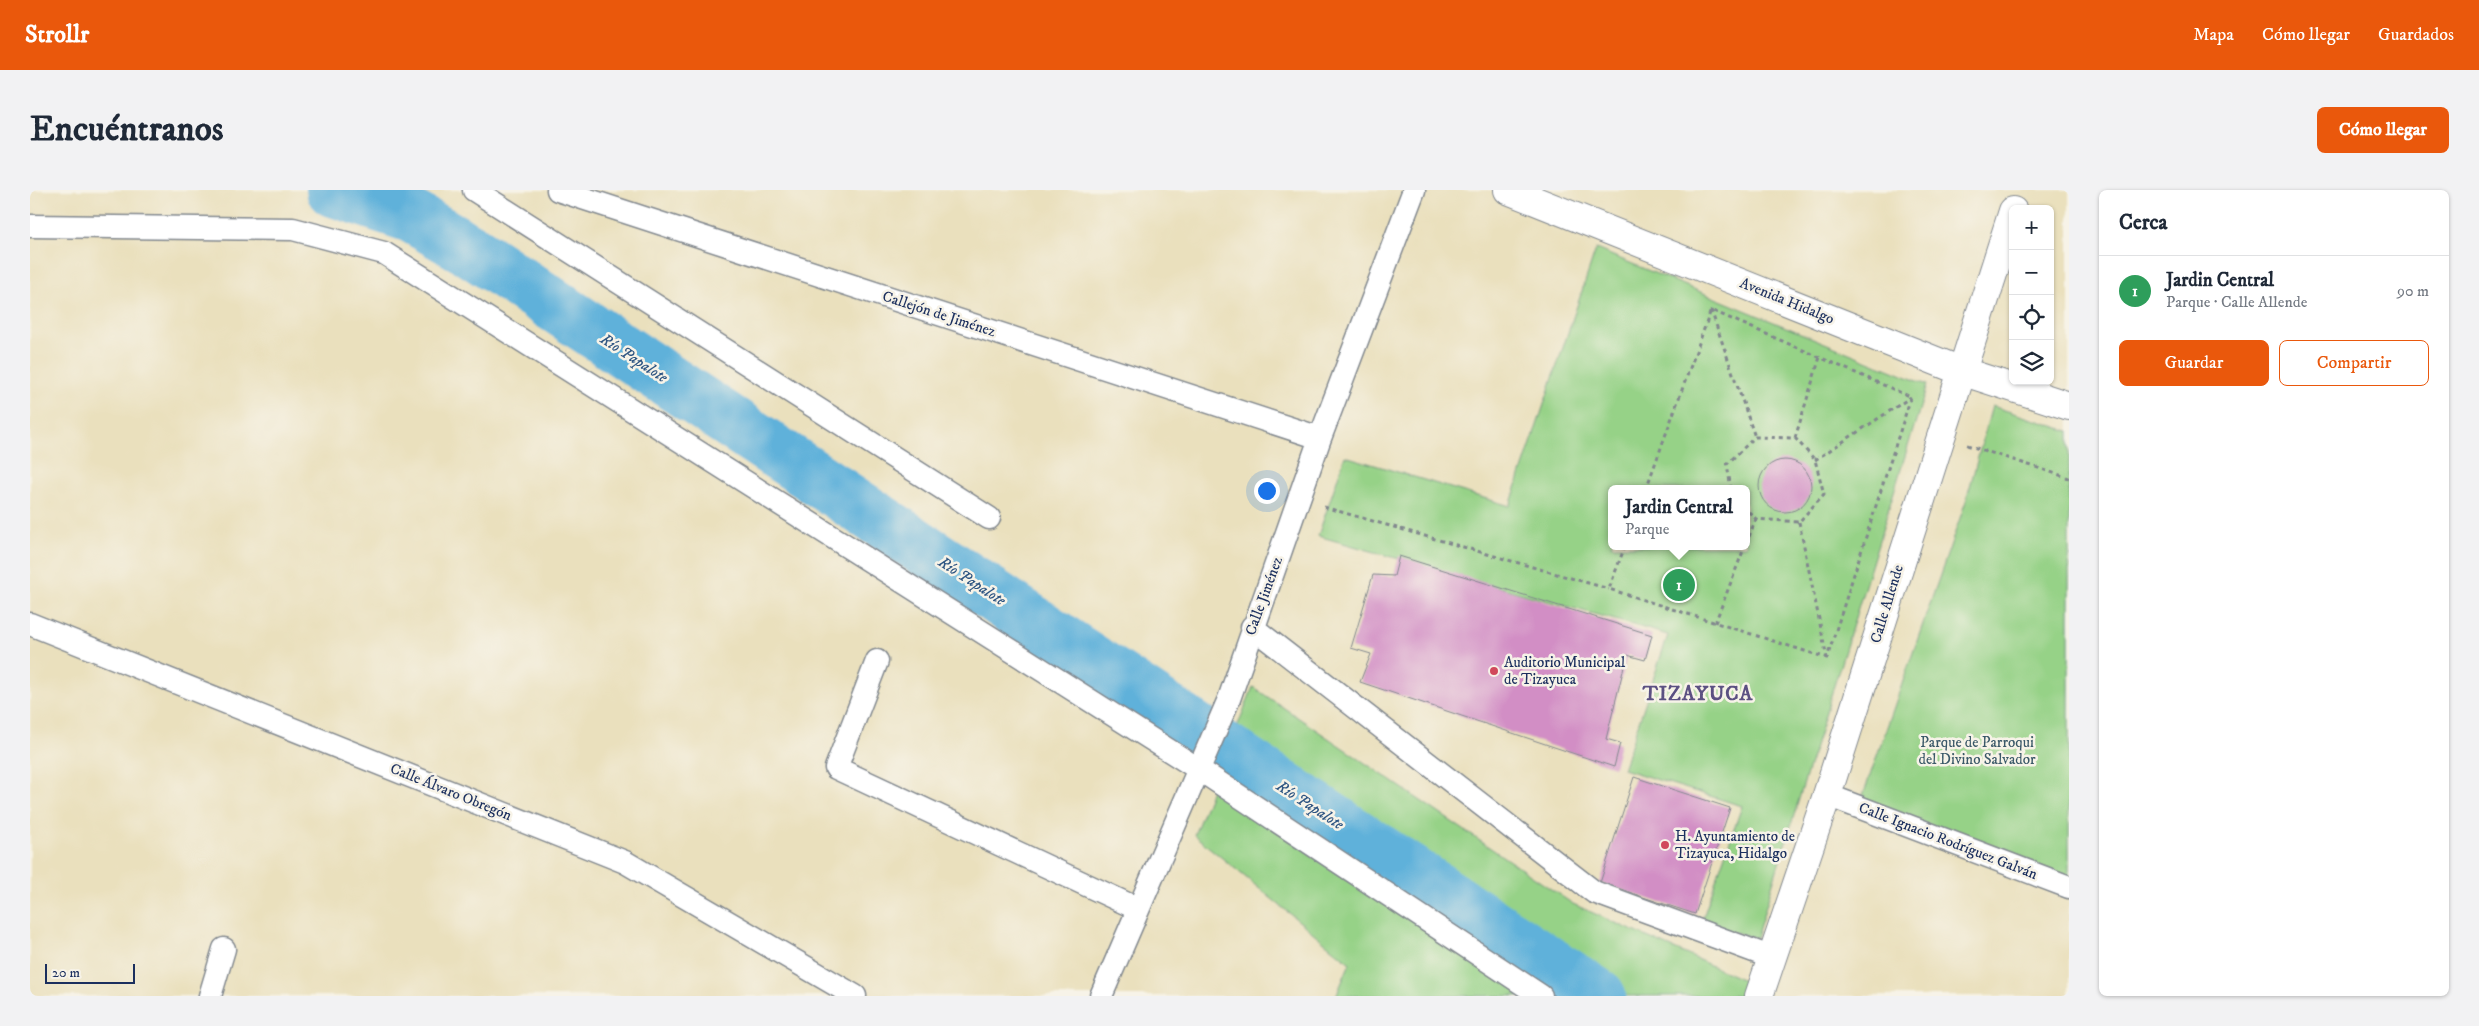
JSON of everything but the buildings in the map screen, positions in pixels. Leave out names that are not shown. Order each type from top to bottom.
[{"type":"street","points":[[474,190],[988,518]]},
{"type":"street","name":"Callejón de Jiménez","points":[[558,190],[1320,438]]},
{"type":"street","name":"Calle Jiménez","points":[[1101,996],[1229,699],[1252,627],[1320,438],[1414,190]]},
{"type":"street","name":"Avenida Hidalgo","points":[[1508,190],[1961,371],[2069,406]]},
{"type":"street","name":"Calle Allende","points":[[2015,205],[2020,190]]},
{"type":"street","name":"Calle Allende","points":[[1759,996],[1770,957],[1827,795],[2009,222]]},
{"type":"street","points":[[30,226],[294,230],[384,253],[1200,770],[1540,996]]},
{"type":"street","name":"Calle Álvaro Obregón","points":[[30,624],[625,862],[855,996]]},
{"type":"street","points":[[1252,627],[1594,892],[1770,957]]},
{"type":"street","points":[[877,661],[836,768],[1138,909]]},
{"type":"street","name":"Calle Ignacio Rodríguez Galván","points":[[1827,795],[2069,887]]},
{"type":"street","points":[[210,996],[224,949]]},
{"type":"path","points":[[1711,310],[1911,397]]},
{"type":"path","points":[[1711,310],[1755,436]]},
{"type":"path","points":[[1647,485],[1711,310]]},
{"type":"path","points":[[1795,438],[1820,357]]},
{"type":"path","points":[[1815,460],[1911,397]]},
{"type":"path","points":[[1827,658],[1911,397]]},
{"type":"path","points":[[1730,485],[1727,464],[1755,436],[1795,438],[1815,460],[1824,494],[1799,522]]},
{"type":"path","points":[[1940,436],[2069,478]]},
{"type":"path","points":[[1298,500],[1609,589],[1827,658]]},
{"type":"path","points":[[1750,513],[1756,519],[1799,522]]},
{"type":"path","points":[[1750,535],[1756,519]]},
{"type":"path","points":[[1799,522],[1827,658]]},
{"type":"path","points":[[1609,589],[1624,550]]},
{"type":"path","points":[[1715,623],[1744,550]]},
{"type":"green space","points":[[1596,249],[1927,385],[1756,938],[1701,923],[1742,806],[1623,769],[1668,635],[1318,536],[1345,456],[1510,506]]},
{"type":"green space","name":"Parque de Parroqui del Divino Salvador","points":[[1992,406],[2069,431],[2069,880],[1859,807],[1966,501]]},
{"type":"green space","points":[[1253,687],[1573,904],[1746,981],[1740,996],[1336,996],[1350,963],[1194,835]]},
{"type":"waterway","name":"Río Papalote","points":[[333,190],[411,216],[475,253],[1599,996]]},
{"type":"place","name":"Jardin Central","points":[[1679,585]]},
{"type":"place","name":"Auditorio Municipal de Tizayuca","points":[[1494,671]]},
{"type":"place","name":"H. Ayuntamiento de Tizayuca, Hidalgo","points":[[1665,845]]},
{"type":"district","name":"TIZAYUCA","points":[[1698,694]]}]
